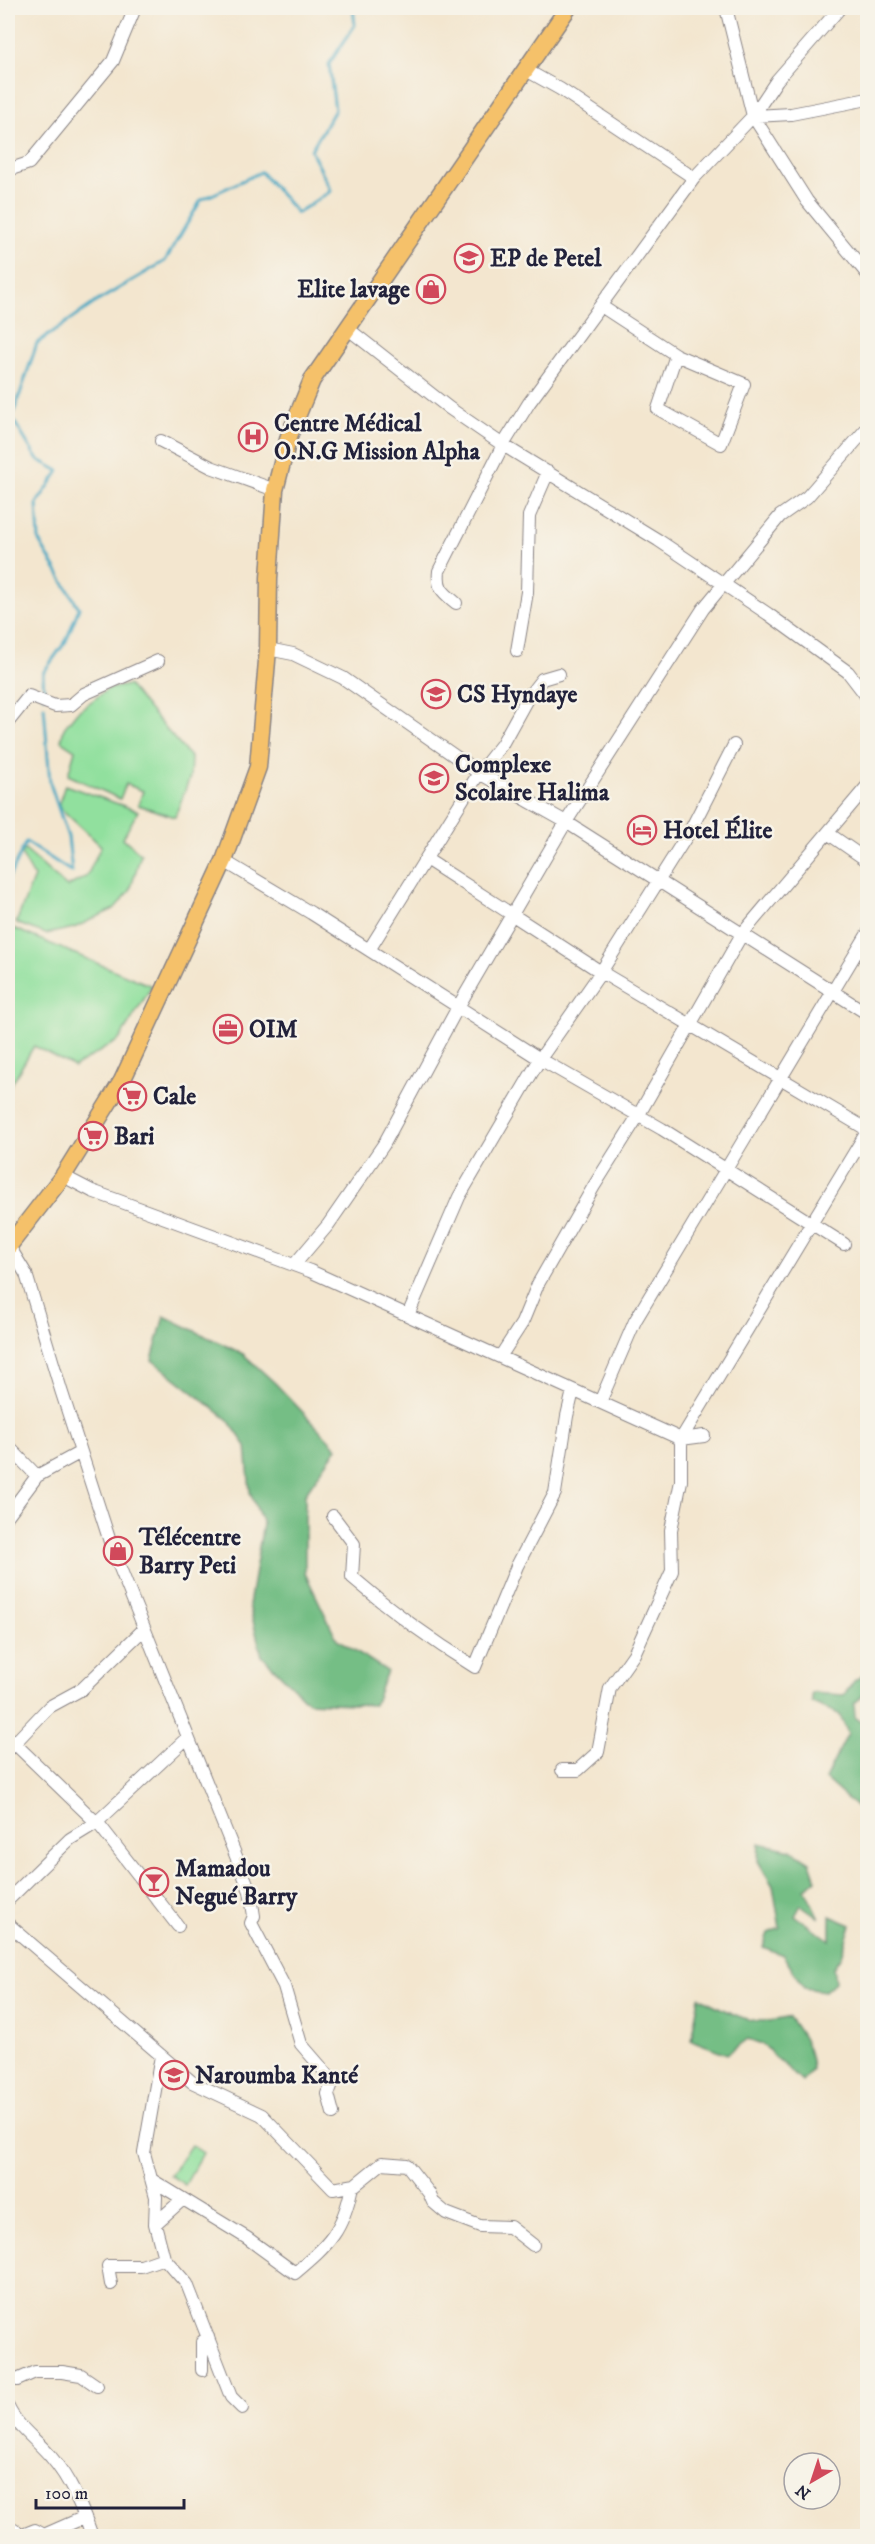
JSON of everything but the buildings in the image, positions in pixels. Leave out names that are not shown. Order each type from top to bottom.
[{"type":"highway","points":[[8,1246],[63,1176],[122,1081],[224,861],[258,767],[268,649],[269,578],[275,490],[289,436],[312,380],[568,8]]},
{"type":"street","points":[[8,170],[29,163],[113,61],[135,8]]},
{"type":"street","points":[[726,8],[753,116],[807,201],[867,275]]},
{"type":"street","points":[[456,603],[443,592],[438,583],[439,571],[503,445],[529,403],[694,178],[753,116],[777,80],[840,8]]},
{"type":"street","points":[[526,70],[561,89],[694,178]]},
{"type":"street","points":[[753,116],[791,114],[867,99]]},
{"type":"street","points":[[601,306],[676,356],[744,384],[721,444],[658,409],[676,356]]},
{"type":"street","points":[[347,327],[449,408],[503,445],[658,540],[848,672],[867,698]]},
{"type":"street","points":[[294,1265],[328,1225],[384,1144],[458,1007],[566,822],[675,650],[723,584],[780,516],[807,497],[867,427]]},
{"type":"street","points":[[161,441],[211,467],[275,490]]},
{"type":"street","points":[[517,651],[527,592],[529,516],[548,472]]},
{"type":"street","points":[[268,649],[293,654],[343,678],[479,773],[566,822],[867,1014]]},
{"type":"street","points":[[8,722],[23,700],[33,696],[55,706],[71,705],[84,694],[158,661]]},
{"type":"street","points":[[369,950],[479,773],[502,744],[536,685],[542,679],[559,674]]},
{"type":"street","points":[[408,1315],[459,1197],[540,1059],[602,972],[692,829],[734,745]]},
{"type":"street","points":[[500,1357],[522,1323],[538,1284],[588,1196],[638,1116],[742,934],[829,834],[867,785]]},
{"type":"street","points":[[829,834],[867,861]]},
{"type":"street","points":[[426,859],[602,972],[867,1130],[813,1224],[681,1439],[681,1481],[671,1530],[672,1570],[634,1654],[610,1689],[598,1752],[578,1770],[562,1770]]},
{"type":"street","points":[[224,861],[540,1059],[638,1116],[844,1244]]},
{"type":"street","points":[[600,1402],[635,1321],[867,933]]},
{"type":"street","points":[[63,1176],[92,1191],[294,1265],[681,1439],[704,1436]]},
{"type":"street","points":[[8,1246],[26,1274],[112,1548],[250,1891],[254,1916],[251,1923],[284,1986],[301,2044],[333,2081],[328,2094],[333,2113]]},
{"type":"street","points":[[333,1516],[354,1544],[352,1577],[380,1602],[434,1641],[475,1666],[518,1566],[555,1493],[573,1391]]},
{"type":"street","points":[[8,1446],[37,1476]]},
{"type":"street","points":[[8,1515],[37,1476],[81,1452]]},
{"type":"street","points":[[144,1629],[82,1689],[49,1707],[10,1744],[96,1823],[177,1926]]},
{"type":"street","points":[[8,1900],[70,1839],[96,1823],[187,1738]]},
{"type":"street","points":[[8,1924],[192,2082],[262,2115],[333,2189],[347,2212]]},
{"type":"street","points":[[161,2056],[144,2153],[156,2197],[155,2224],[164,2258],[187,2284],[231,2397],[242,2408]]},
{"type":"street","points":[[333,2189],[352,2186],[382,2163],[407,2165],[429,2193],[433,2202],[446,2213],[480,2226],[510,2227],[533,2245]]},
{"type":"street","points":[[152,2180],[247,2238],[295,2273],[328,2245],[347,2212],[352,2186]]},
{"type":"street","points":[[155,2224],[183,2199]]},
{"type":"street","points":[[111,2284],[108,2266],[141,2266],[164,2258]]},
{"type":"street","points":[[202,2370],[202,2342],[208,2337]]},
{"type":"street","points":[[8,2378],[16,2380],[35,2372],[62,2372],[81,2374],[97,2386]]},
{"type":"street","points":[[8,2407],[12,2417],[52,2458],[79,2500],[92,2536]]},
{"type":"street","points":[[14,2529],[20,2536],[35,2530],[44,2535],[85,2517]]},
{"type":"green space","points":[[128,685],[191,758],[190,777],[175,817],[138,805],[143,791],[126,784],[120,799],[68,775],[75,750],[61,741],[64,728],[77,712],[108,689]]},
{"type":"green space","points":[[65,785],[138,811],[123,838],[141,854],[130,891],[114,909],[74,928],[46,934],[16,923],[34,877],[21,854],[25,850],[67,887],[87,876],[101,846],[58,806]]},
{"type":"green space","points":[[8,926],[152,986],[119,1040],[74,1067],[34,1046],[8,1090]]},
{"type":"green space","points":[[164,1316],[243,1354],[275,1383],[337,1448],[305,1494],[305,1573],[337,1639],[387,1671],[374,1705],[308,1702],[262,1656],[249,1605],[263,1524],[250,1492],[246,1446],[228,1420],[152,1360]]},
{"type":"green space","points":[[867,1672],[867,1691],[854,1704],[855,1717],[867,1726],[867,1809],[861,1811],[825,1779],[848,1733],[839,1714],[812,1703],[812,1693],[844,1695],[854,1681]]},
{"type":"green space","points":[[759,1843],[791,1850],[810,1862],[816,1880],[805,1889],[819,1918],[801,1905],[795,1916],[830,1940],[830,1916],[851,1925],[841,1956],[833,1968],[835,1982],[825,1991],[804,1988],[783,1955],[763,1947],[768,1933],[780,1928],[773,1886],[758,1861]]},
{"type":"green space","points":[[699,1997],[732,2014],[753,2020],[776,2020],[789,2017],[808,2048],[812,2070],[802,2082],[762,2044],[748,2039],[727,2054],[691,2040]]},
{"type":"green space","points":[[191,2145],[203,2153],[185,2185],[170,2175]]},
{"type":"waterway","points":[[44,697],[43,673],[66,641],[79,608],[39,541],[37,503],[59,471],[37,459],[12,418],[37,343],[96,302],[165,261],[201,200],[261,172],[297,213],[331,191],[311,150],[335,110],[329,64],[355,25],[353,8]]},
{"type":"waterway","points":[[8,879],[26,842],[72,872],[68,837],[50,783],[44,706]]},
{"type":"place","name":"EP de Petel","points":[[469,258]]},
{"type":"place","name":"Elite lavage","points":[[431,289]]},
{"type":"place","name":"Centre Médical O.N.G Mission Alpha","points":[[253,437]]},
{"type":"place","name":"CS Hyndaye","points":[[436,694]]},
{"type":"place","name":"Complexe Scolaire Halima","points":[[434,778]]},
{"type":"place","name":"Hotel Élite","points":[[642,830]]},
{"type":"place","name":"OIM","points":[[228,1029]]},
{"type":"place","name":"Cale","points":[[132,1096]]},
{"type":"place","name":"Bari","points":[[93,1136]]},
{"type":"place","name":"Télécentre Barry Peti","points":[[118,1551]]},
{"type":"place","name":"Mamadou Negué Barry","points":[[154,1882]]},
{"type":"place","name":"Naroumba Kanté","points":[[174,2075]]}]
